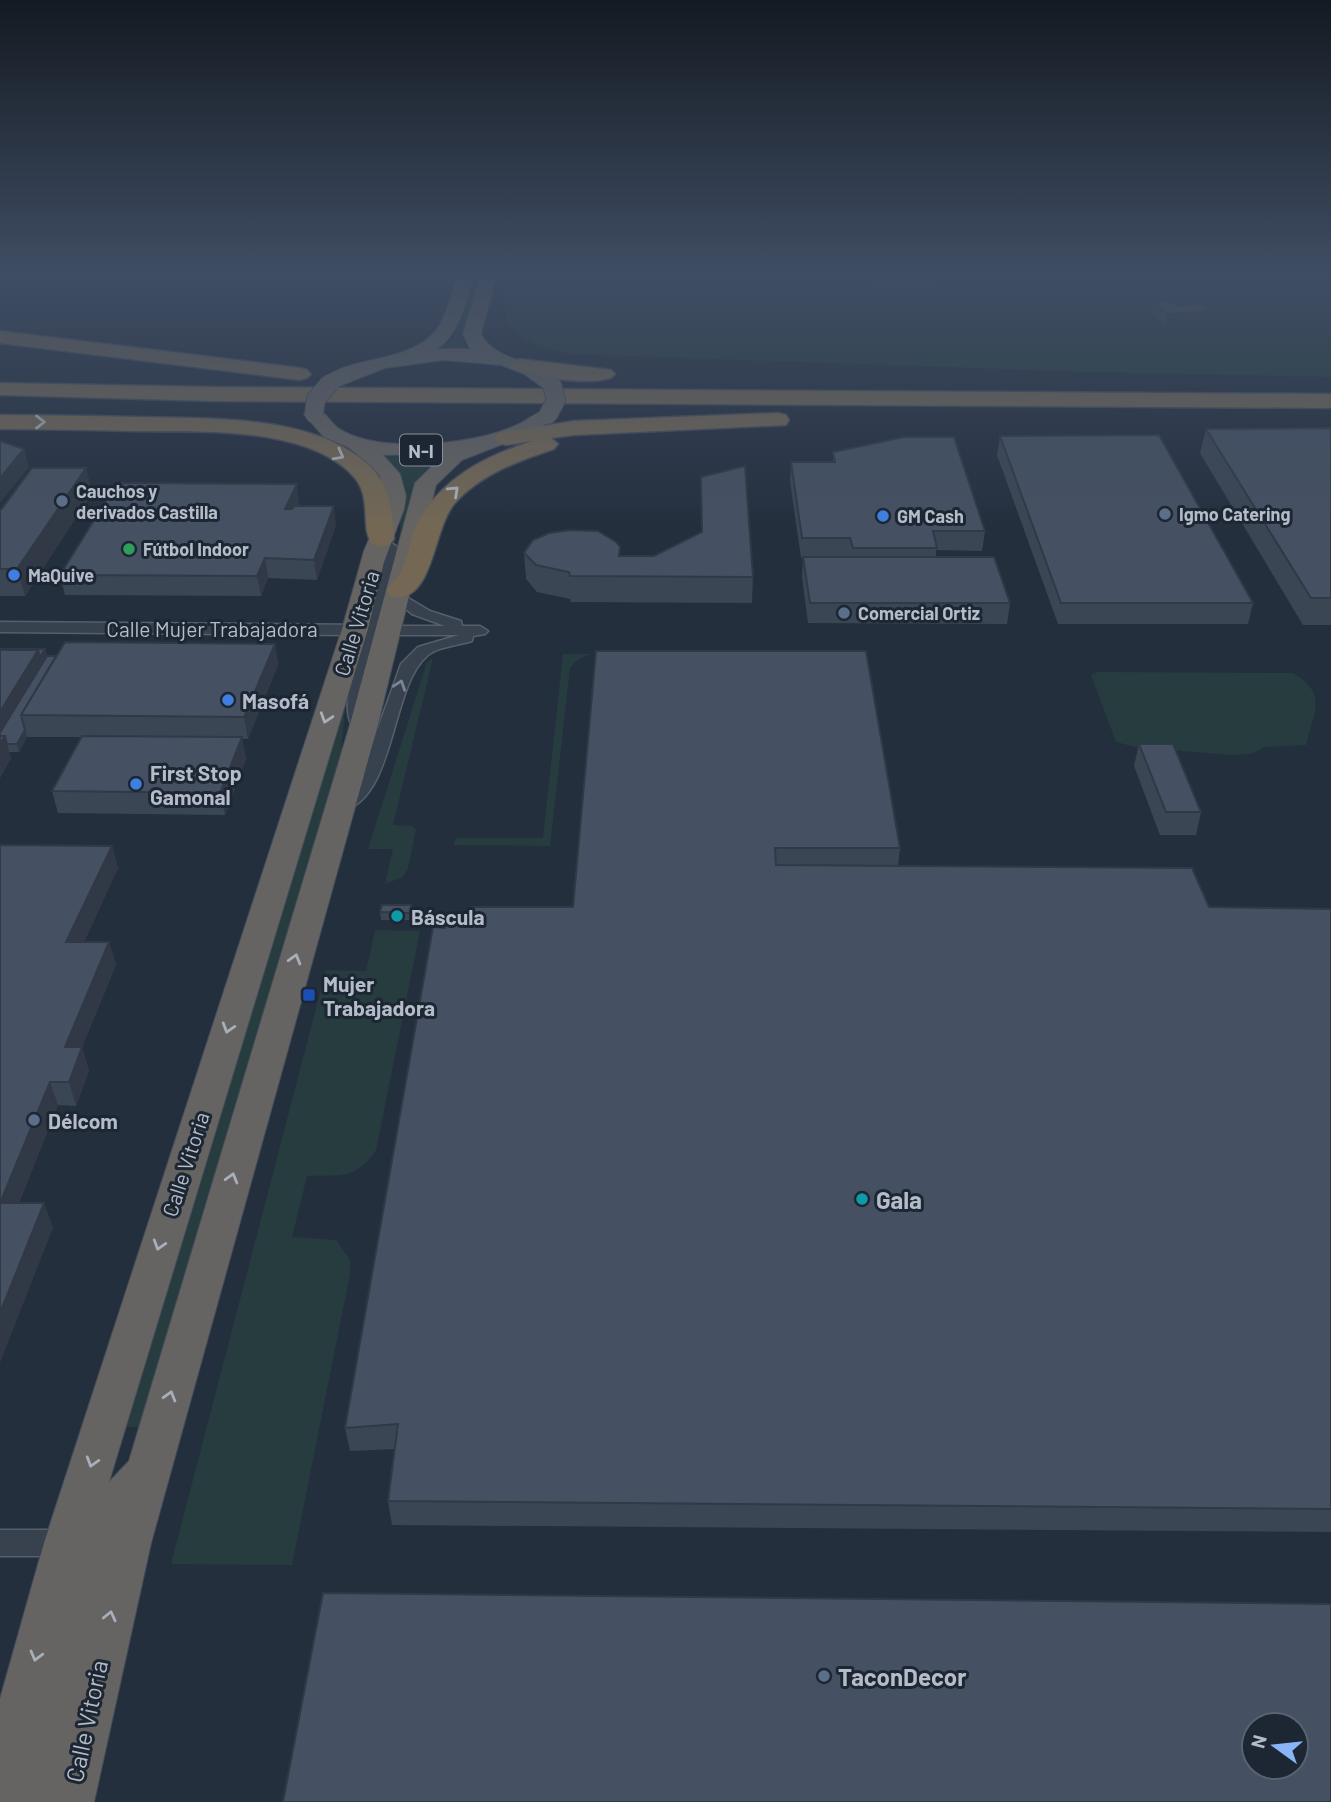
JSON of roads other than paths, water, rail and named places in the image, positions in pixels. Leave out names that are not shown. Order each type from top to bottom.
[{"type":"highway","points":[[168,358],[286,373],[352,372]]},
{"type":"highway","name":"N-I","points":[[403,358],[352,372],[330,383],[316,399],[314,414],[321,424],[343,437],[412,450],[462,448],[498,440],[532,427],[548,415],[556,400],[552,385],[537,373],[520,365],[488,358]]},
{"type":"highway","points":[[520,365],[564,372],[623,374]]},
{"type":"highway","points":[[0,372],[144,383],[502,395]]},
{"type":"highway","points":[[670,376],[1331,401]]},
{"type":"highway","points":[[0,389],[225,394],[1331,401]]},
{"type":"highway","points":[[0,398],[228,404],[1331,412]]},
{"type":"highway","points":[[498,440],[574,428],[831,418],[1331,412]]},
{"type":"highway","points":[[385,611],[416,573],[431,520],[445,500],[464,481],[512,456],[554,442],[636,429],[831,418]]},
{"type":"highway","points":[[0,422],[258,424],[343,437]]},
{"type":"highway","points":[[80,423],[250,429],[313,443],[348,460],[372,484],[378,496],[381,539]]},
{"type":"highway","name":"Calle Vitoria","points":[[68,1802],[112,1606],[149,1471],[363,728],[385,611],[381,539],[391,519],[396,490],[387,471],[343,437]]},
{"type":"highway","name":"Calle Vitoria","points":[[0,1792],[66,1543],[385,611],[426,483],[455,456],[498,440]]},
{"type":"highway","points":[[41,1802],[55,1726],[88,1594],[90,1576],[85,1556],[66,1543],[104,1519],[149,1471]]},
{"type":"street","name":"Calle Vitoria","points":[[381,539],[390,547],[374,621],[385,611]]},
{"type":"street","points":[[385,611],[407,604],[429,617],[480,631]]},
{"type":"street","name":"Calle Mujer Trabajadora","points":[[0,627],[385,611],[480,631]]},
{"type":"street","points":[[338,809],[359,792],[370,776],[407,667],[424,650],[471,637],[480,631]]},
{"type":"street","points":[[0,1543],[66,1543]]},
{"type":"place","name":"Cauchos y derivados Castilla","points":[[62,501]]},
{"type":"place","name":"Igmo Catering","points":[[1165,514]]},
{"type":"place","name":"GM Cash","points":[[883,516]]},
{"type":"place","name":"Fútbol Indoor","points":[[129,549]]},
{"type":"place","name":"MaQuive","points":[[14,575]]},
{"type":"place","name":"Comercial Ortiz","points":[[844,613]]},
{"type":"place","name":"Masofá","points":[[228,700]]},
{"type":"place","name":"First Stop Gamonal","points":[[136,784]]},
{"type":"place","name":"Báscula","points":[[397,916]]},
{"type":"place","name":"Mujer Trabajadora","points":[[309,995]]},
{"type":"place","name":"Délcom","points":[[34,1120]]},
{"type":"place","name":"Gala","points":[[862,1199]]},
{"type":"place","name":"TaconDecor","points":[[824,1676]]}]
